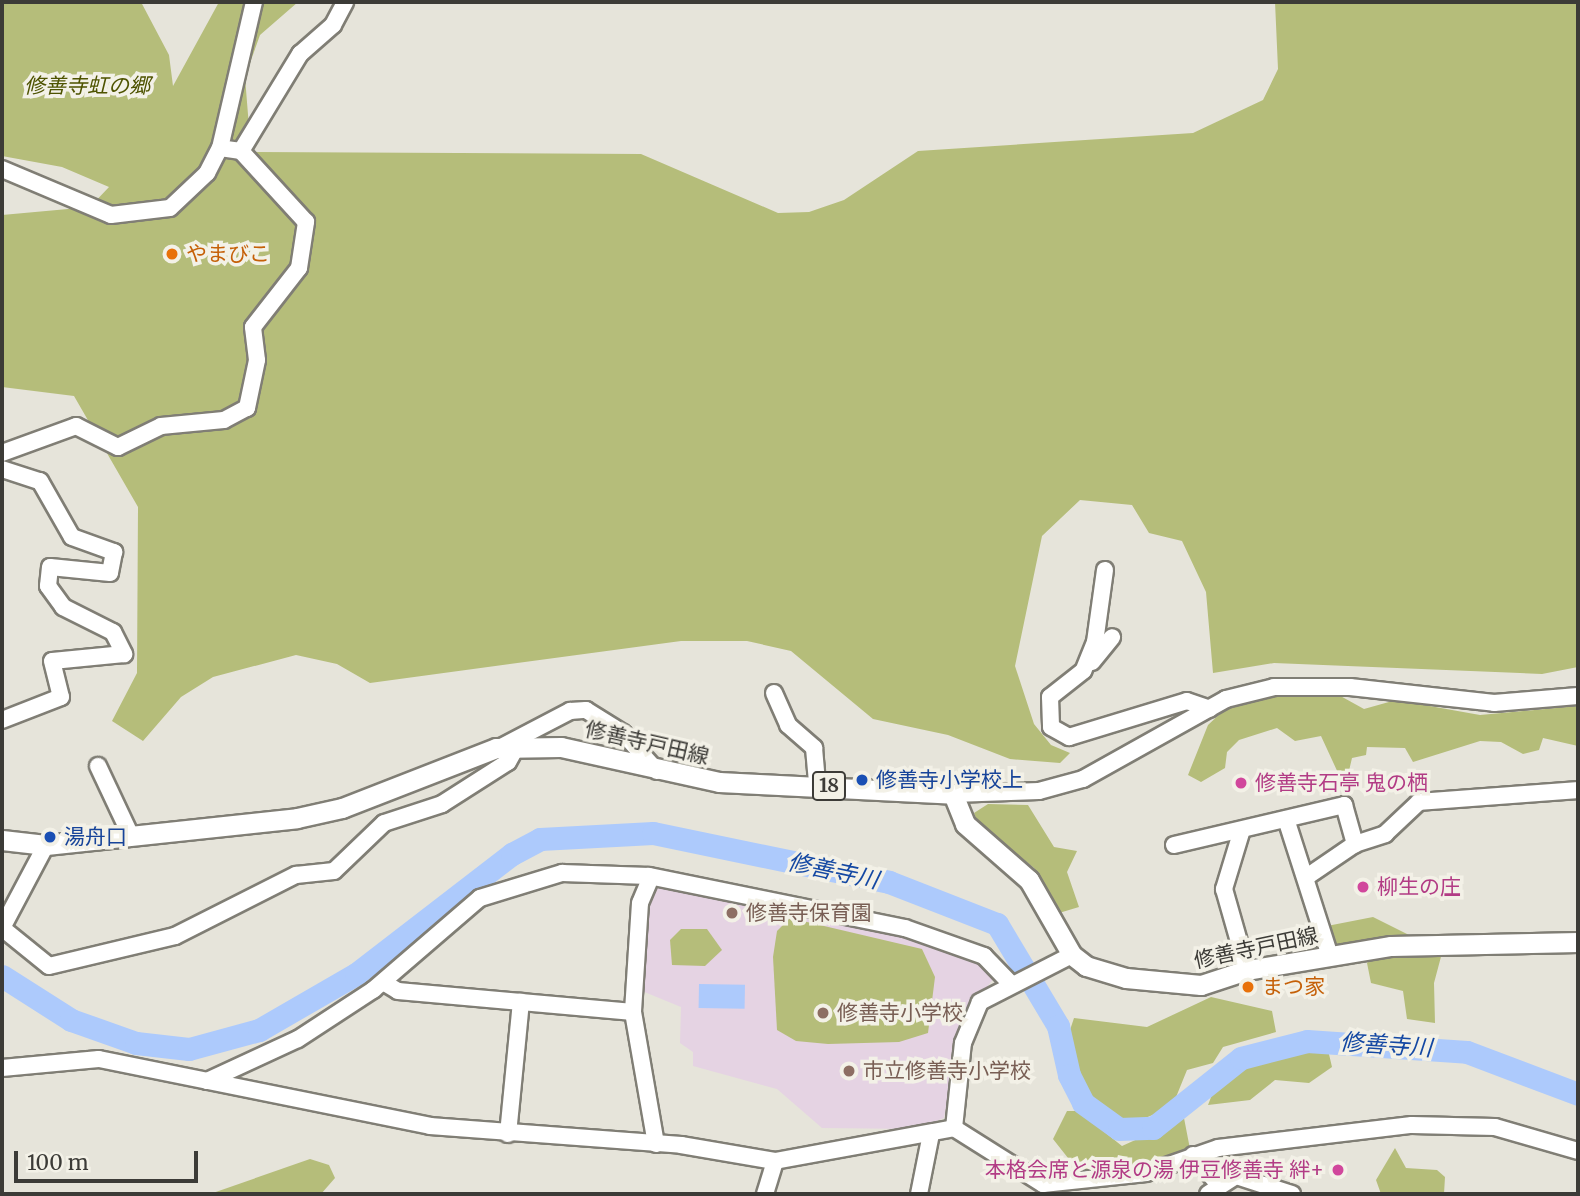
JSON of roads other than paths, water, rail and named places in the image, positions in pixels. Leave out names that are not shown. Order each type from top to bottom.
[{"type":"main road","name":"修善寺戸田線","points":[[2,839],[46,845],[342,807],[509,747],[561,747],[657,771],[719,782],[953,794]]},
{"type":"main road","points":[[953,794],[965,824],[1029,880],[1067,957]]},
{"type":"main road","name":"修善寺戸田線","points":[[1067,957],[1099,971],[1185,985],[1247,970],[1431,942],[1578,942]]},
{"type":"street","points":[[2,169],[100,213],[137,216],[170,208],[188,196],[220,148],[254,2]]},
{"type":"street","points":[[241,151],[300,54],[333,25],[345,2]]},
{"type":"street","points":[[2,453],[76,426],[118,446],[161,426],[224,420],[247,408],[257,360],[253,327],[299,268],[306,222],[241,151],[220,148]]},
{"type":"street","points":[[2,468],[40,481],[72,537],[114,552],[110,573],[50,567],[48,586],[63,607],[113,632],[124,654],[52,661],[61,696],[2,720]]},
{"type":"street","points":[[1085,667],[1100,624],[1105,570]]},
{"type":"street","points":[[1112,637],[1085,667],[1050,697],[1047,716],[1059,734],[1091,734],[1187,701],[1210,709]]},
{"type":"street","points":[[953,794],[1039,790],[1083,779],[1210,709],[1274,687],[1350,687],[1480,702],[1578,696]]},
{"type":"street","points":[[774,693],[788,725],[814,748],[817,785]]},
{"type":"street","points":[[46,845],[2,928],[49,966],[176,936],[296,875],[334,871],[384,823],[442,804],[508,762],[509,747],[563,714],[586,710],[623,733],[657,771]]},
{"type":"street","points":[[98,766],[131,836]]},
{"type":"street","points":[[1308,876],[1355,844],[1385,834],[1419,802],[1578,790]]},
{"type":"street","points":[[1174,845],[1241,833],[1286,818],[1344,805],[1355,844]]},
{"type":"street","points":[[1286,818],[1308,876],[1330,956]]},
{"type":"street","points":[[1241,833],[1224,889],[1247,970]]},
{"type":"street","points":[[207,1082],[298,1039],[383,982],[480,898],[503,887],[562,873],[651,877],[943,937],[984,956],[1011,981]]},
{"type":"street","points":[[651,877],[640,903],[632,1012],[656,1144]]},
{"type":"street","points":[[954,1128],[969,1019],[980,1002],[1011,981],[1067,957]]},
{"type":"street","points":[[383,982],[398,992],[632,1012]]},
{"type":"street","points":[[508,1133],[521,1002]]},
{"type":"street","points":[[2,1069],[99,1059],[394,1120],[508,1133],[656,1144],[775,1161],[954,1128],[1035,1182],[1120,1177],[1193,1155],[1412,1125],[1494,1127],[1578,1151]]},
{"type":"street","points":[[919,1194],[931,1134]]},
{"type":"street","points":[[1193,1155],[1212,1189],[1236,1176],[1292,1194]]},
{"type":"street","points":[[765,1194],[775,1161]]},
{"type":"street","points":[[1120,1177],[1122,1194]]},
{"type":"water","points":[[699,984],[745,985],[745,1009],[699,1008]]},
{"type":"waterway","name":"修善寺川","points":[[2,976],[71,1020],[136,1043],[189,1049],[259,1030],[356,974],[512,854],[540,839],[653,833],[889,882],[997,924],[1058,1026],[1069,1075],[1083,1103],[1119,1129],[1153,1128],[1241,1058],[1307,1041],[1467,1052],[1578,1094]]},
{"type":"place","name":"やまびこ","points":[[172,254]]},
{"type":"place","name":"修善寺小学校上","points":[[862,780]]},
{"type":"place","name":"修善寺石亭 鬼の栖","points":[[1241,783]]},
{"type":"place","name":"湯舟口","points":[[50,837]]},
{"type":"place","name":"柳生の庄","points":[[1363,887]]},
{"type":"place","name":"修善寺保育園","points":[[732,913]]},
{"type":"place","name":"まつ家","points":[[1248,987]]},
{"type":"place","name":"修善寺小学校","points":[[823,1013]]},
{"type":"place","name":"市立修善寺小学校","points":[[849,1071]]},
{"type":"place","name":"本格会席と源泉の湯 伊豆修善寺 絆+","points":[[1338,1170]]},
{"type":"park label","name":"修善寺虹の郷","points":[[87,86]]}]
